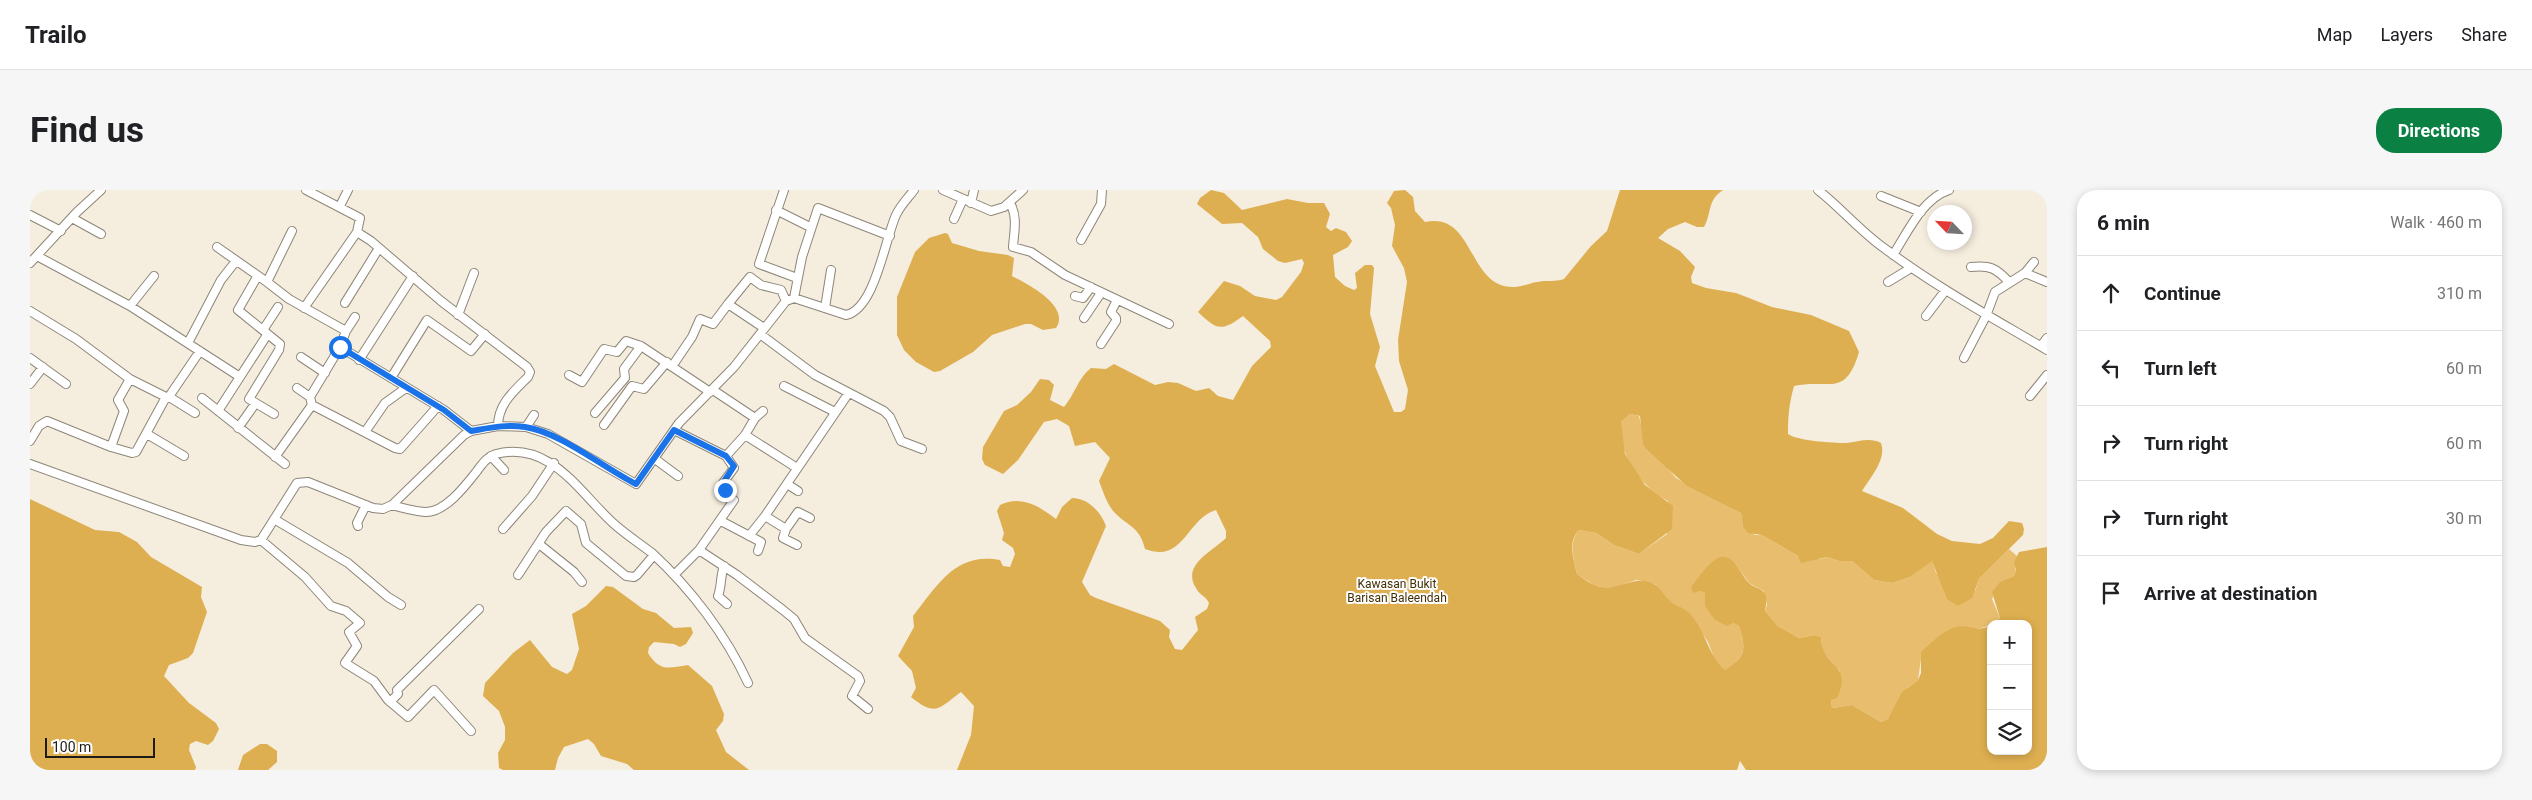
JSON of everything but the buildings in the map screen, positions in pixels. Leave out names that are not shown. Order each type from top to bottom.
[{"type":"street","points":[[101,190],[33,259],[130,306],[240,377]]},
{"type":"street","points":[[304,308],[357,232],[360,218],[306,190]]},
{"type":"street","points":[[340,206],[348,190]]},
{"type":"street","points":[[604,425],[632,386],[644,389],[670,364],[692,337],[700,319],[713,324],[750,277],[759,264],[784,190]]},
{"type":"street","points":[[750,277],[761,285],[781,290],[790,299],[825,308],[846,316],[853,313],[863,303],[876,276],[896,215],[914,190]]},
{"type":"street","points":[[943,190],[991,212],[1010,203],[1014,193],[1023,190]]},
{"type":"street","points":[[971,203],[974,190]]},
{"type":"street","points":[[1081,240],[1101,204],[1102,190]]},
{"type":"street","points":[[1818,190],[1893,255],[1945,291],[2044,348],[2047,338]]},
{"type":"street","points":[[1893,255],[1933,197],[1950,190]]},
{"type":"street","points":[[1882,196],[1921,212]]},
{"type":"street","points":[[954,219],[963,199]]},
{"type":"street","points":[[1010,203],[1016,230],[1013,247],[1030,252],[1065,275],[1169,324]]},
{"type":"street","points":[[392,506],[455,442],[471,431],[498,426],[526,427],[548,434],[636,484],[674,430],[712,391],[790,299],[810,227],[819,208],[890,236]]},
{"type":"street","points":[[776,210],[810,227]]},
{"type":"street","points":[[30,215],[61,230]]},
{"type":"street","points":[[72,218],[101,234]]},
{"type":"street","points":[[267,282],[292,231]]},
{"type":"street","points":[[357,232],[379,248],[458,315],[519,359],[530,372],[528,377],[503,404],[498,426]]},
{"type":"street","points":[[217,247],[257,277],[304,308],[346,331]]},
{"type":"street","points":[[345,303],[379,248]]},
{"type":"street","points":[[188,343],[221,280],[236,261]]},
{"type":"street","points":[[1964,358],[1986,316],[1995,292],[2025,273],[2034,262]]},
{"type":"street","points":[[759,264],[797,278]]},
{"type":"street","points":[[1971,267],[1987,265],[1996,268],[2009,282]]},
{"type":"street","points":[[1888,282],[1911,268]]},
{"type":"street","points":[[825,308],[831,270]]},
{"type":"street","points":[[458,315],[474,273]]},
{"type":"street","points":[[2025,273],[2047,282]]},
{"type":"street","points":[[130,306],[154,276]]},
{"type":"street","points":[[359,360],[413,276]]},
{"type":"street","points":[[257,277],[238,310],[281,346],[250,398],[255,404],[274,414]]},
{"type":"street","points":[[1075,296],[1083,298],[1090,287]]},
{"type":"street","points":[[1926,316],[1945,291]]},
{"type":"street","points":[[1084,318],[1101,292]]},
{"type":"street","points":[[1101,344],[1116,321],[1111,312],[1117,300]]},
{"type":"street","points":[[728,304],[815,375],[848,394],[884,411],[890,417],[901,441],[922,449]]},
{"type":"street","points":[[218,411],[240,377],[278,307]]},
{"type":"street","points":[[30,311],[76,339],[130,379],[195,413]]},
{"type":"street","points":[[275,457],[311,401],[355,317]]},
{"type":"street","points":[[391,378],[427,320],[471,351],[485,334]]},
{"type":"street","points":[[569,375],[582,382],[604,349],[616,352],[626,341],[641,346],[756,418]]},
{"type":"street","points":[[595,413],[624,378],[624,369],[641,346]]},
{"type":"street","points":[[340,347],[438,406],[471,431]]},
{"type":"street","points":[[30,441],[39,426],[47,421],[111,447],[135,453],[168,398],[200,351]]},
{"type":"street","points":[[301,357],[324,373]]},
{"type":"street","points":[[30,358],[66,384]]},
{"type":"street","points":[[30,384],[43,367]]},
{"type":"street","points":[[2030,396],[2044,386],[2047,375]]},
{"type":"street","points":[[111,447],[124,408],[119,405],[118,400],[130,379]]},
{"type":"street","points":[[784,386],[835,412]]},
{"type":"street","points":[[297,388],[311,401],[390,446],[400,449],[438,406]]},
{"type":"street","points":[[365,432],[385,402],[406,388]]},
{"type":"street","points":[[749,536],[765,516],[848,394]]},
{"type":"street","points":[[202,398],[286,464]]},
{"type":"street","points":[[238,428],[255,404]]},
{"type":"street","points":[[726,456],[763,411]]},
{"type":"street","points":[[526,427],[534,415]]},
{"type":"street","points":[[674,430],[726,456],[734,468],[723,483],[725,490]]},
{"type":"street","points":[[147,434],[184,456]]},
{"type":"street","points":[[745,435],[797,468]]},
{"type":"street","points":[[30,464],[241,540],[255,542],[261,540],[297,483],[304,481],[366,505],[382,509],[392,506],[427,512],[456,497],[491,456],[520,453],[540,456],[554,463],[614,524],[654,555],[674,575],[708,616],[738,662],[748,683]]},
{"type":"street","points":[[491,456],[504,470]]},
{"type":"street","points":[[655,459],[678,476]]},
{"type":"street","points":[[503,528],[532,496],[554,463]]},
{"type":"street","points":[[787,484],[798,491]]},
{"type":"street","points":[[674,575],[699,550],[722,521],[734,500]]},
{"type":"street","points":[[358,526],[357,523],[366,505]]},
{"type":"street","points":[[518,575],[552,525],[567,511],[584,528],[586,543],[626,576],[634,577],[638,575],[654,555]]},
{"type":"street","points":[[797,546],[783,538],[786,529],[798,512],[810,518]]},
{"type":"street","points":[[765,516],[786,529]]},
{"type":"street","points":[[274,519],[348,563],[388,598],[402,605]]},
{"type":"street","points":[[722,521],[761,542],[758,551]]},
{"type":"street","points":[[261,540],[305,577],[330,606],[346,611],[360,623],[349,632],[357,646],[345,663],[374,681],[390,702],[408,717],[434,690],[471,731]]},
{"type":"street","points":[[540,544],[574,572],[582,582]]},
{"type":"street","points":[[699,550],[724,566],[783,610],[794,619],[805,638],[858,676],[860,681],[852,696],[868,710]]},
{"type":"street","points":[[724,566],[721,576],[723,586],[718,596],[726,604]]},
{"type":"street","points":[[390,702],[398,694],[397,690],[479,609]]},
{"type":"shaded area","points":[[1630,414],[1639,416],[1647,450],[1667,467],[1676,478],[1741,513],[1743,527],[1755,535],[1762,535],[1798,556],[1820,559],[1827,557],[1839,561],[1852,561],[1874,580],[1892,583],[1910,577],[1932,560],[1936,573],[1975,591],[1979,579],[2009,549],[2018,557],[2014,576],[2001,581],[1992,599],[2000,618],[1997,620],[1987,620],[1987,626],[1982,628],[1962,627],[1921,659],[1918,680],[1907,688],[1888,719],[1881,722],[1852,705],[1832,708],[1831,700],[1840,671],[1822,651],[1821,637],[1814,635],[1799,638],[1778,626],[1765,611],[1767,605],[1764,591],[1749,583],[1736,565],[1718,558],[1699,577],[1699,591],[1706,593],[1733,623],[1739,626],[1743,641],[1742,652],[1737,661],[1725,671],[1716,663],[1708,642],[1686,610],[1670,602],[1656,585],[1636,580],[1615,587],[1602,587],[1595,586],[1577,574],[1573,557],[1573,546],[1579,530],[1596,533],[1614,545],[1639,554],[1667,534],[1668,501],[1648,487],[1633,468],[1623,446],[1621,422]]},
{"type":"green space","name":"Kawasan Bukit Barisan Baleendah","points":[[1211,190],[1224,193],[1242,210],[1287,199],[1308,203],[1324,203],[1330,214],[1326,227],[1331,231],[1336,228],[1346,232],[1352,241],[1348,247],[1333,255],[1335,277],[1345,286],[1354,290],[1357,288],[1355,273],[1365,265],[1372,265],[1374,268],[1370,314],[1380,347],[1375,366],[1394,412],[1401,412],[1405,409],[1408,390],[1399,361],[1398,340],[1407,282],[1404,268],[1392,246],[1395,225],[1391,208],[1387,203],[1394,191],[1405,190],[1413,197],[1415,211],[1425,222],[1441,222],[1453,228],[1463,238],[1487,276],[1499,284],[1514,287],[1540,281],[1564,279],[1591,246],[1607,231],[1620,190],[1723,190],[1714,198],[1704,227],[1697,227],[1685,222],[1668,229],[1658,238],[1680,251],[1695,267],[1691,277],[1692,283],[1706,288],[1736,293],[1772,307],[1811,315],[1849,331],[1859,352],[1854,367],[1842,381],[1834,384],[1794,386],[1789,410],[1788,434],[1807,440],[1825,442],[1846,443],[1868,440],[1881,443],[1882,455],[1880,462],[1862,491],[1903,508],[1937,534],[1952,541],[1980,544],[1993,538],[2009,521],[2022,523],[2023,535],[1979,579],[1972,598],[1958,606],[1947,599],[1932,561],[1910,577],[1892,583],[1874,580],[1852,561],[1839,561],[1827,557],[1801,563],[1798,556],[1762,535],[1748,533],[1743,527],[1741,513],[1687,486],[1647,450],[1643,444],[1640,416],[1630,414],[1621,422],[1625,454],[1645,485],[1673,506],[1672,529],[1639,554],[1614,545],[1596,533],[1579,530],[1575,535],[1572,546],[1577,574],[1592,584],[1604,587],[1637,581],[1653,583],[1671,602],[1686,610],[1698,624],[1714,657],[1725,670],[1737,661],[1742,652],[1743,641],[1739,626],[1733,623],[1727,626],[1715,620],[1705,606],[1705,593],[1699,591],[1693,593],[1691,587],[1714,560],[1724,557],[1728,558],[1733,561],[1750,584],[1764,592],[1766,599],[1765,611],[1778,626],[1799,638],[1814,635],[1821,637],[1822,647],[1826,655],[1842,677],[1837,698],[1831,700],[1832,708],[1852,705],[1881,722],[1888,719],[1902,692],[1918,680],[1921,673],[1921,652],[1933,641],[1946,631],[1956,627],[1987,627],[1987,755],[2032,755],[2032,620],[1998,620],[2000,618],[1992,592],[2001,581],[2014,576],[2016,569],[2014,562],[2019,552],[2047,547],[2047,770],[1746,770],[1740,761],[1737,770],[957,770],[971,735],[974,706],[961,692],[937,708],[932,709],[919,703],[911,697],[916,688],[912,671],[898,656],[914,627],[913,616],[949,573],[971,561],[984,559],[1000,560],[1003,566],[1010,567],[1015,554],[1013,548],[1002,540],[1004,533],[997,511],[1000,505],[1015,501],[1030,503],[1056,519],[1062,507],[1072,498],[1083,500],[1093,507],[1101,516],[1106,526],[1082,582],[1090,595],[1096,598],[1160,621],[1170,630],[1169,637],[1175,649],[1182,650],[1198,630],[1195,617],[1207,609],[1209,603],[1196,588],[1192,580],[1195,566],[1200,559],[1226,538],[1226,531],[1216,510],[1198,522],[1177,546],[1158,552],[1145,549],[1137,532],[1120,518],[1110,506],[1099,481],[1110,458],[1095,442],[1075,446],[1069,426],[1057,419],[1044,422],[1018,460],[1003,474],[985,465],[982,459],[983,447],[1004,411],[1017,405],[1031,392],[1040,379],[1049,380],[1054,385],[1050,400],[1064,407],[1083,376],[1091,368],[1106,369],[1114,364],[1155,385],[1168,382],[1178,383],[1196,391],[1209,388],[1218,396],[1233,400],[1252,366],[1271,347],[1270,341],[1243,316],[1229,325],[1219,327],[1198,312],[1224,281],[1240,286],[1255,296],[1276,300],[1282,297],[1301,272],[1304,263],[1302,259],[1285,263],[1278,261],[1263,249],[1258,237],[1242,223],[1222,224],[1197,204],[1200,198]]},
{"type":"green space","points":[[945,233],[948,234],[952,243],[979,251],[1008,255],[1014,258],[1012,276],[1036,290],[1053,304],[1058,312],[1059,320],[1056,328],[1043,330],[1031,324],[1025,324],[992,335],[973,352],[940,371],[934,372],[916,362],[904,350],[897,335],[897,297],[915,252],[929,238]]},
{"type":"green space","points":[[30,499],[95,530],[119,532],[137,542],[151,557],[202,587],[201,597],[207,612],[193,653],[188,658],[169,665],[164,676],[189,703],[216,723],[219,729],[213,741],[208,745],[196,741],[190,744],[189,750],[196,767],[195,770],[30,770]]},
{"type":"green space","points":[[606,586],[613,587],[643,609],[656,613],[674,628],[691,627],[693,633],[686,644],[680,647],[674,644],[654,642],[649,647],[648,653],[661,666],[675,667],[688,665],[712,686],[724,714],[723,721],[716,730],[726,752],[749,770],[634,770],[627,764],[601,756],[594,744],[588,739],[564,747],[558,758],[555,770],[503,770],[499,768],[498,753],[505,740],[505,727],[499,711],[483,696],[485,683],[513,653],[530,640],[552,667],[567,674],[572,670],[579,649],[572,614],[586,606]]},
{"type":"green space","points":[[260,744],[267,744],[277,751],[277,762],[268,770],[238,770],[243,755]]},
{"type":"route","points":[[340,347],[444,410],[471,431],[498,426],[534,429],[548,434],[636,484],[674,430],[726,456],[727,460],[734,466],[734,469],[723,483],[725,490]]}]
